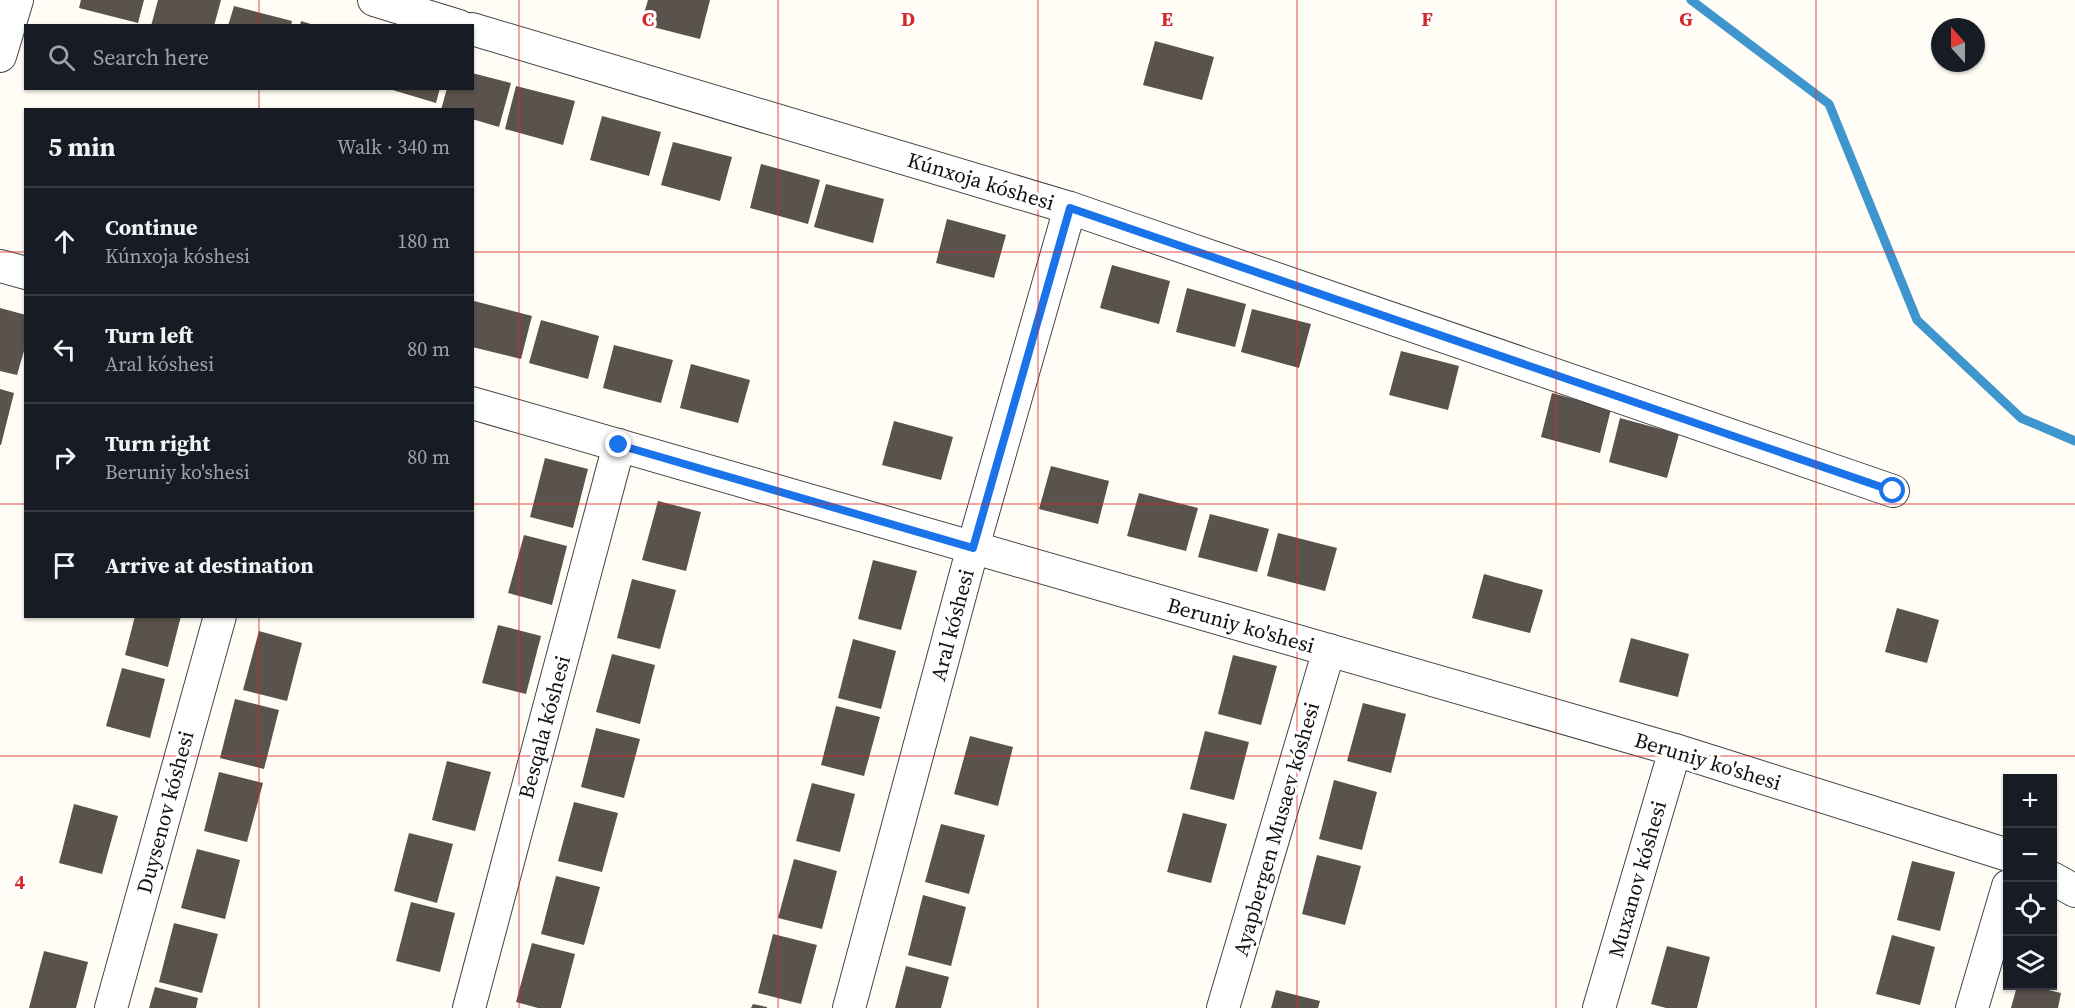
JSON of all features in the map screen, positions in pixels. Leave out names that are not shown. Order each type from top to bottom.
[{"type":"street","points":[[0,56],[17,0]]},
{"type":"street","points":[[374,0],[452,24]]},
{"type":"street","name":"Kúnxoja kóshesi","points":[[474,30],[1070,208],[1893,491]]},
{"type":"street","name":"Aral kóshesi","points":[[849,1008],[973,548],[1070,208]]},
{"type":"street","points":[[0,266],[24,272]]},
{"type":"street","name":"Beruniy ko'shesi","points":[[474,404],[1675,750],[2003,854]]},
{"type":"street","name":"Besqala kóshesi","points":[[469,1008],[619,445]]},
{"type":"street","name":"Duysenov kóshesi","points":[[111,1008],[219,618]]},
{"type":"street","name":"Ayapbergen Musaev kóshesi","points":[[1224,1008],[1329,650]]},
{"type":"street","name":"Muxanov kóshesi","points":[[1599,1008],[1675,750]]},
{"type":"street","points":[[2057,881],[2075,891]]},
{"type":"street","points":[[1972,1008],[2003,900]]},
{"type":"building","points":[[81,0],[144,0],[138,23],[79,8]]},
{"type":"building","points":[[158,0],[221,0],[215,24],[152,24]]},
{"type":"building","points":[[648,0],[710,0],[700,39],[641,24]]},
{"type":"building","points":[[234,6],[292,21],[291,24],[229,24]]},
{"type":"building","points":[[1155,41],[1214,57],[1202,100],[1143,85]]},
{"type":"building","points":[[474,74],[511,83],[499,127],[474,120],[474,108],[442,108],[446,90],[474,90]]},
{"type":"building","points":[[516,86],[575,101],[563,145],[505,129]]},
{"type":"building","points":[[393,90],[439,90],[436,103]]},
{"type":"building","points":[[602,116],[661,132],[649,176],[590,160]]},
{"type":"building","points":[[673,142],[732,157],[720,201],[661,185]]},
{"type":"building","points":[[761,164],[820,180],[808,224],[750,208]]},
{"type":"building","points":[[826,184],[884,199],[873,243],[814,227]]},
{"type":"building","points":[[947,219],[1006,235],[994,278],[936,263]]},
{"type":"building","points":[[1112,265],[1170,281],[1159,324],[1100,308]]},
{"type":"building","points":[[1187,288],[1246,304],[1235,347],[1176,332]]},
{"type":"building","points":[[474,301],[532,316],[521,359],[474,347]]},
{"type":"building","points":[[0,308],[24,314],[24,351],[17,375],[0,371]]},
{"type":"building","points":[[1252,309],[1311,324],[1299,368],[1241,352]]},
{"type":"building","points":[[541,320],[599,336],[588,379],[529,363]]},
{"type":"building","points":[[614,345],[673,360],[661,403],[603,388]]},
{"type":"building","points":[[1401,351],[1459,366],[1448,410],[1389,395]]},
{"type":"building","points":[[691,364],[750,380],[738,423],[680,408]]},
{"type":"building","points":[[0,389],[14,393],[1,445],[0,445]]},
{"type":"building","points":[[1552,393],[1611,409],[1600,453],[1541,437]]},
{"type":"building","points":[[1620,418],[1679,434],[1667,478],[1609,462]]},
{"type":"building","points":[[894,421],[953,437],[941,480],[882,465]]},
{"type":"building","points":[[545,458],[588,469],[573,528],[530,517]]},
{"type":"building","points":[[1051,466],[1109,481],[1098,524],[1039,509]]},
{"type":"building","points":[[1139,493],[1198,508],[1186,551],[1127,536]]},
{"type":"building","points":[[658,501],[701,512],[686,571],[642,560]]},
{"type":"building","points":[[1210,514],[1269,529],[1257,572],[1198,557]]},
{"type":"building","points":[[1278,533],[1337,548],[1325,591],[1267,576]]},
{"type":"building","points":[[524,535],[567,546],[552,605],[508,593]]},
{"type":"building","points":[[873,560],[917,571],[901,630],[858,619]]},
{"type":"building","points":[[1484,574],[1543,590],[1530,633],[1472,618]]},
{"type":"building","points":[[632,579],[676,590],[660,649],[617,638]]},
{"type":"building","points":[[1897,608],[1939,620],[1927,663],[1885,652]]},
{"type":"building","points":[[134,618],[180,618],[168,667],[125,655]]},
{"type":"building","points":[[498,625],[541,636],[526,694],[482,683]]},
{"type":"building","points":[[259,631],[302,643],[287,701],[243,690]]},
{"type":"building","points":[[1631,638],[1689,654],[1678,697],[1619,682]]},
{"type":"building","points":[[853,639],[896,651],[881,709],[838,698]]},
{"type":"building","points":[[612,654],[655,665],[640,724],[596,712]]},
{"type":"building","points":[[1233,655],[1277,666],[1261,725],[1218,714]]},
{"type":"building","points":[[122,668],[165,679],[150,738],[106,726]]},
{"type":"building","points":[[235,699],[279,710],[264,769],[220,758]]},
{"type":"building","points":[[1363,703],[1406,714],[1391,773],[1347,761]]},
{"type":"building","points":[[836,706],[880,717],[864,776],[821,765]]},
{"type":"building","points":[[596,728],[640,739],[624,798],[581,787]]},
{"type":"building","points":[[1205,731],[1249,742],[1234,800],[1190,789]]},
{"type":"building","points":[[970,736],[1013,747],[998,806],[954,794]]},
{"type":"building","points":[[447,761],[491,772],[475,831],[432,820]]},
{"type":"building","points":[[219,772],[263,783],[247,842],[204,831]]},
{"type":"building","points":[[1334,780],[1377,792],[1362,850],[1319,839]]},
{"type":"building","points":[[812,783],[855,794],[840,852],[796,841]]},
{"type":"building","points":[[574,802],[618,813],[602,872],[558,861]]},
{"type":"building","points":[[74,804],[118,816],[102,874],[59,863]]},
{"type":"building","points":[[1183,813],[1227,824],[1211,883],[1167,872]]},
{"type":"building","points":[[941,824],[985,835],[969,894],[925,882]]},
{"type":"building","points":[[409,833],[453,844],[437,903],[394,891]]},
{"type":"building","points":[[197,849],[240,860],[225,919],[181,908]]},
{"type":"building","points":[[1317,855],[1361,866],[1345,925],[1302,914]]},
{"type":"building","points":[[794,859],[837,871],[822,929],[778,918]]},
{"type":"building","points":[[1912,861],[1955,872],[1940,931],[1897,920]]},
{"type":"building","points":[[556,876],[600,887],[584,945],[541,934]]},
{"type":"building","points":[[923,895],[966,907],[951,966],[908,955]]},
{"type":"building","points":[[411,902],[455,913],[440,972],[396,961]]},
{"type":"building","points":[[174,923],[218,934],[202,993],[159,982]]},
{"type":"building","points":[[773,934],[817,945],[801,1004],[758,993]]},
{"type":"building","points":[[1892,935],[1935,947],[1920,1005],[1876,994]]},
{"type":"building","points":[[532,943],[575,954],[561,1008],[538,1008],[516,1002]]},
{"type":"building","points":[[1667,946],[1710,957],[1697,1008],[1666,1008],[1651,1004]]},
{"type":"building","points":[[44,951],[88,962],[76,1008],[29,1008]]},
{"type":"building","points":[[906,966],[949,977],[941,1008],[895,1008]]},
{"type":"building","points":[[155,987],[198,998],[196,1008],[149,1008]]},
{"type":"building","points":[[1276,990],[1320,1001],[1318,1008],[1271,1008]]},
{"type":"building","points":[[2016,990],[2048,990],[2061,993],[2058,1008],[2011,1008]]},
{"type":"building","points":[[753,1004],[767,1007],[767,1008],[751,1008]]},
{"type":"waterway","points":[[1691,0],[1829,104],[1917,320],[2021,418],[2075,441]]},
{"type":"route","points":[[619,445],[973,548],[1070,208],[1893,491]]}]
